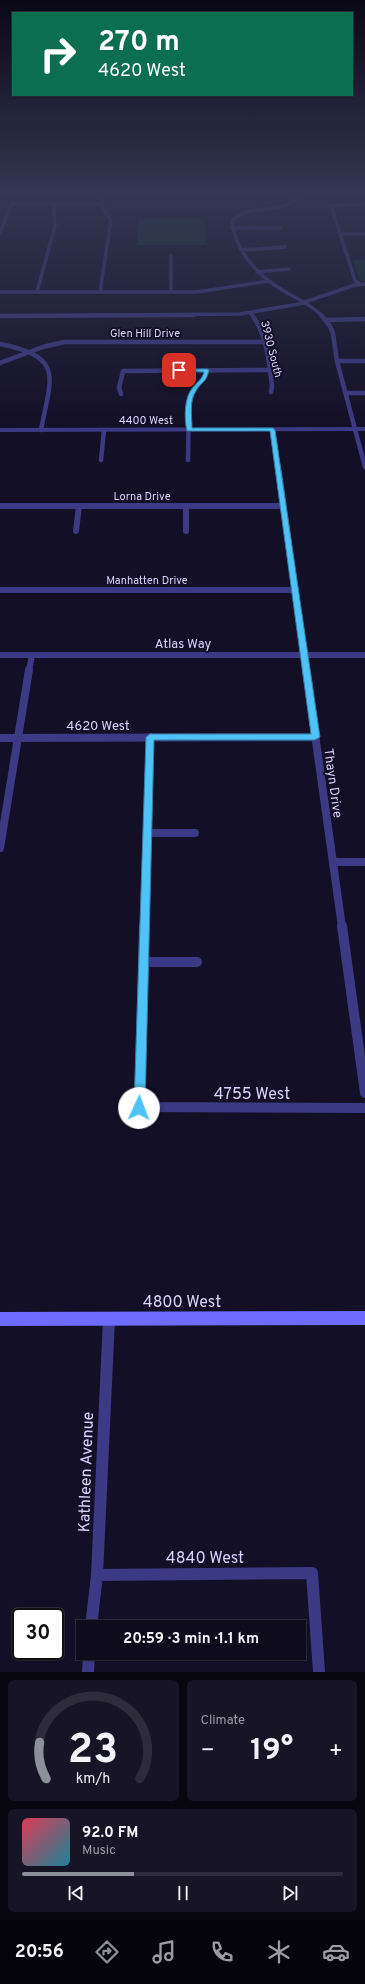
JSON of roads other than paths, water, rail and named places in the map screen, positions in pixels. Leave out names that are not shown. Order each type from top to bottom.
[{"type":"main road","name":"4800 West","points":[[0,1319],[365,1318]]},
{"type":"street","points":[[37,292],[42,272]]},
{"type":"street","points":[[100,292],[103,272]]},
{"type":"street","points":[[171,272],[171,292]]},
{"type":"street","points":[[257,272],[269,282],[305,302],[326,320],[334,335],[337,361],[365,467]]},
{"type":"street","points":[[353,272],[359,284]]},
{"type":"street","points":[[0,292],[171,292],[217,290],[269,282]]},
{"type":"street","points":[[0,316],[198,316],[251,313],[305,302],[359,284],[365,284]]},
{"type":"street","name":"3930 South","points":[[251,313],[258,321],[270,370],[272,386],[271,392]]},
{"type":"street","points":[[326,320],[365,319]]},
{"type":"street","name":"Glen Hill Drive","points":[[0,363],[56,344],[72,342],[263,342]]},
{"type":"street","points":[[0,344],[29,352],[42,360],[50,372],[51,379],[41,430]]},
{"type":"street","points":[[337,361],[365,361]]},
{"type":"street","points":[[188,460],[189,399],[194,388],[205,379],[207,370]]},
{"type":"street","points":[[121,394],[120,388],[123,371],[270,370]]},
{"type":"street","points":[[346,393],[365,393]]},
{"type":"street","name":"4400 West","points":[[0,430],[365,429]]},
{"type":"street","points":[[101,460],[104,430]]},
{"type":"street","name":"Thayn Drive","points":[[273,430],[365,1093]]},
{"type":"street","name":"Lorna Drive","points":[[0,506],[283,506]]},
{"type":"street","points":[[76,531],[79,506]]},
{"type":"street","points":[[186,506],[186,531]]},
{"type":"street","name":"Manhatten Drive","points":[[0,590],[295,590]]},
{"type":"street","name":"Atlas Way","points":[[0,655],[365,655]]},
{"type":"street","points":[[0,848],[32,655]]},
{"type":"street","points":[[150,737],[144,962],[197,962]]},
{"type":"street","name":"4620 West","points":[[0,738],[315,737]]},
{"type":"street","points":[[148,833],[196,833]]},
{"type":"street","points":[[333,862],[365,862]]},
{"type":"street","name":"4755 West","points":[[144,962],[139,1108],[365,1108]]},
{"type":"street","name":"Kathleen Avenue","points":[[92,1620],[97,1575],[108,1319]]},
{"type":"street","name":"4840 West","points":[[97,1575],[312,1574],[319,1672]]},
{"type":"street","points":[[88,1672],[89,1660]]}]
